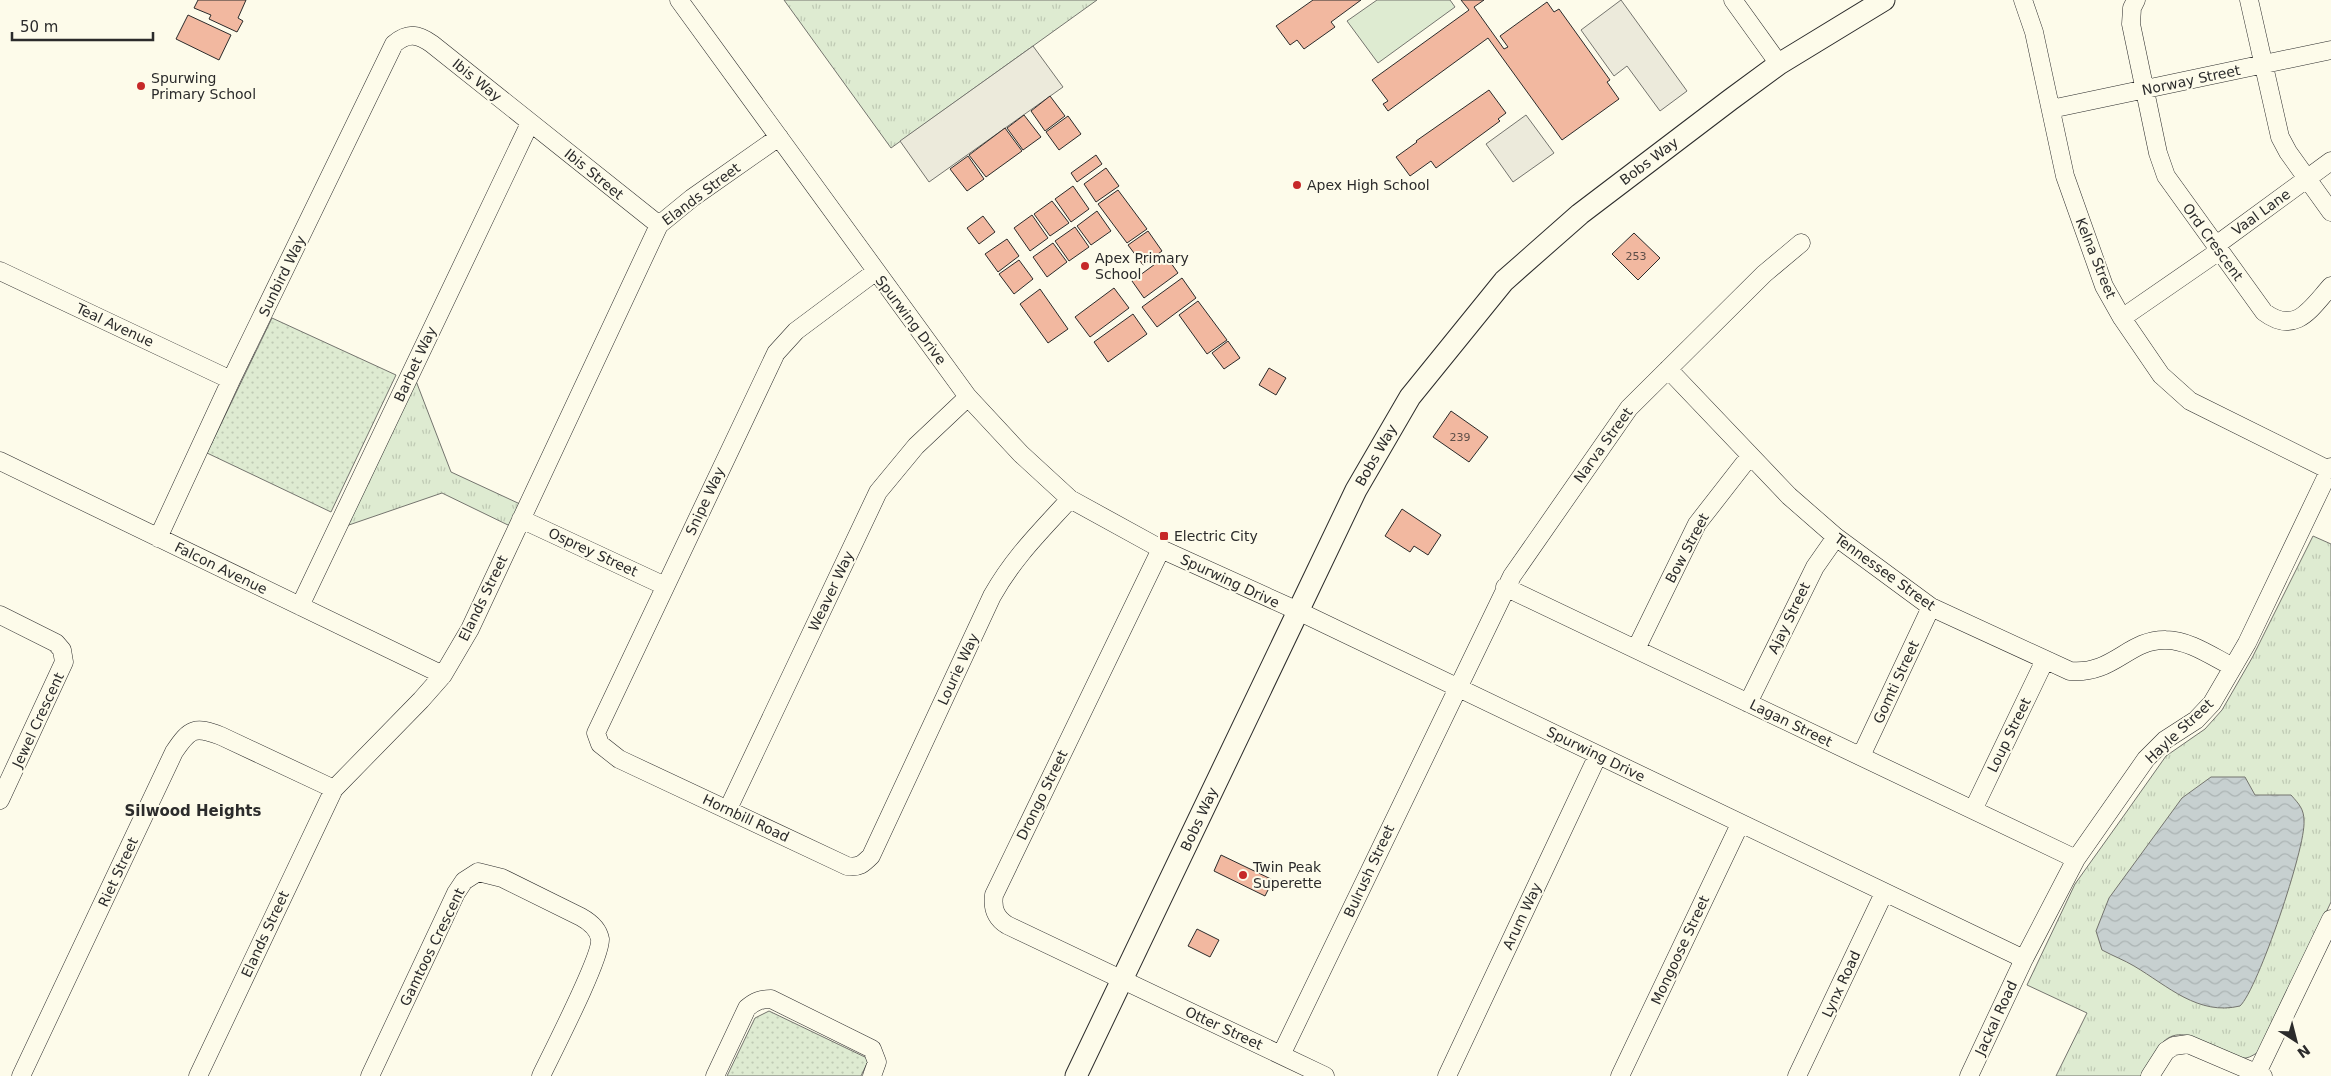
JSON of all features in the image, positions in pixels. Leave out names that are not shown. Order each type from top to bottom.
[{"type":"street","name":"Spurwing Drive","points":[[679,0],[875,272],[968,397],[1021,454],[1070,499],[1161,548],[1298,611],[2024,959]]},
{"type":"street","points":[[1733,0],[1779,64]]},
{"type":"street","name":"Bobs Way","points":[[1076,1076],[1356,490],[1410,397],[1504,280],[1588,208],[1779,64],[1884,0]]},
{"type":"street","name":"Kelna Street","points":[[2023,0],[2034,32],[2065,176],[2104,286],[2122,318],[2161,375],[2190,401],[2330,468]]},
{"type":"street","name":"Ord Crescent","points":[[2136,0],[2130,16],[2131,24],[2158,154],[2166,176],[2264,312],[2278,320],[2291,322],[2302,318],[2331,286]]},
{"type":"street","points":[[2249,0],[2280,137],[2331,212]]},
{"type":"street","name":"Sunbird Way","points":[[158,538],[231,380],[394,44],[407,35],[423,38]]},
{"type":"street","name":"Ibis Way","points":[[423,38],[530,123]]},
{"type":"street","name":"Norway Street","points":[[2050,109],[2331,50]]},
{"type":"street","name":"Ibis Street","points":[[530,123],[659,225]]},
{"type":"street","name":"Barbet Way","points":[[300,606],[530,123]]},
{"type":"street","name":"Elands Street","points":[[198,1076],[334,789],[422,700],[443,675],[470,629],[659,225],[692,198],[779,137]]},
{"type":"street","name":"Vaal Lane","points":[[2122,318],[2331,161]]},
{"type":"street","name":"Narva Street","points":[[1456,687],[1505,587],[1629,408],[1764,274],[1801,243]]},
{"type":"street","name":"Teal Avenue","points":[[0,270],[231,380]]},
{"type":"street","name":"Snipe Way","points":[[620,759],[600,744],[596,733],[776,353],[796,331],[875,272]]},
{"type":"street","name":"Tennessee Street","points":[[1668,369],[1789,496],[1836,537],[1931,607],[2044,660],[2070,670],[2091,671],[2101,668],[2140,645],[2167,640],[2186,644],[2233,667]]},
{"type":"street","name":"Weaver Way","points":[[728,810],[878,492],[916,446],[968,397]]},
{"type":"street","name":"Bow Street","points":[[1636,649],[1697,524],[1750,456]]},
{"type":"street","name":"Falcon Avenue","points":[[0,461],[443,675]]},
{"type":"street","name":"Hayle Street","points":[[2024,959],[2076,859],[2146,759],[2165,740],[2186,727],[2212,703],[2270,599],[2330,468]]},
{"type":"street","name":"Lourie Way","points":[[871,856],[992,596],[1018,554],[1070,499]]},
{"type":"street","name":"Osprey Street","points":[[521,519],[664,586]]},
{"type":"street","name":"Ajay Street","points":[[1748,702],[1815,566],[1836,537]]},
{"type":"street","name":"Drongo Street","points":[[1122,979],[1007,925],[997,917],[993,903],[997,888],[1161,548]]},
{"type":"street","name":"Lagan Street","points":[[1505,587],[2076,859]]},
{"type":"street","name":"Gomti Street","points":[[1861,756],[1931,607]]},
{"type":"street","name":"Jewel Crescent","points":[[0,615],[56,644],[62,650],[64,662],[0,800]]},
{"type":"street","name":"Loup Street","points":[[1972,810],[2044,660]]},
{"type":"street","name":"Bulrush Street","points":[[1281,1055],[1456,687]]},
{"type":"street","name":"Riet Street","points":[[21,1076],[174,752],[183,738],[196,730],[204,730],[334,789]]},
{"type":"street","name":"Arum Way","points":[[1447,1076],[1598,755]]},
{"type":"street","name":"Hornbill Road","points":[[620,759],[847,866],[856,867],[863,864],[871,856]]},
{"type":"street","name":"Mongoose Street","points":[[1620,1076],[1740,824]]},
{"type":"street","name":"Gamtoos Crescent","points":[[370,1076],[456,893],[464,881],[478,872],[502,878],[581,917],[592,924],[598,934],[599,947],[592,967],[541,1076]]},
{"type":"street","name":"Lynx Road","points":[[1798,1076],[1884,892]]},
{"type":"street","points":[[2150,1076],[2166,1051],[2174,1046],[2188,1044],[2260,1075],[2331,919]]},
{"type":"street","name":"Jackal Road","points":[[1969,1076],[2024,959]]},
{"type":"street","name":"Otter Street","points":[[1122,979],[1325,1076]]},
{"type":"street","points":[[715,1076],[747,1008],[753,1002],[771,999],[872,1049],[877,1062],[872,1076]]},
{"type":"green space","points":[[784,0],[1097,0],[891,148]]},
{"type":"green space","points":[[1377,0],[1450,0],[1455,7],[1378,63],[1347,21]]},
{"type":"green space","points":[[272,318],[396,375],[331,512],[207,453]]},
{"type":"green space","points":[[416,381],[451,472],[520,504],[510,526],[442,493],[346,526]]},
{"type":"green space","points":[[2313,536],[2331,544],[2331,902],[2260,1051],[2246,1058],[2235,1057],[2190,1036],[2178,1035],[2168,1038],[2158,1048],[2144,1076],[2056,1076],[2087,1013],[2027,985],[2075,884],[2166,756],[2205,729],[2222,710],[2252,658]]},
{"type":"green space","points":[[769,1011],[869,1059],[861,1076],[727,1076],[755,1018]]},
{"type":"shaded area","points":[[1621,0],[1687,91],[1660,111],[1627,66],[1614,76],[1581,30]]},
{"type":"shaded area","points":[[1033,46],[1063,87],[929,182],[900,141]]},
{"type":"shaded area","points":[[1526,115],[1554,153],[1513,182],[1486,144]]},
{"type":"water","points":[[2211,777],[2245,777],[2255,795],[2291,795],[2300,807],[2304,817],[2303,836],[2280,917],[2258,974],[2240,1006],[2225,1008],[2210,1007],[2184,997],[2134,966],[2102,950],[2096,931],[2109,898],[2182,798]]},
{"type":"building","points":[[198,0],[246,0],[238,18],[243,21],[237,32],[209,19],[211,15],[194,8]]},
{"type":"building","points":[[1313,0],[1361,0],[1331,22],[1335,27],[1304,49],[1297,40],[1290,45],[1276,26]]},
{"type":"building","points":[[1461,0],[1484,0],[1474,7],[1504,49],[1508,47],[1500,36],[1547,2],[1554,12],[1559,9],[1610,80],[1607,82],[1619,99],[1562,140],[1488,38],[1388,111],[1383,104],[1388,101],[1372,80],[1469,10]]},
{"type":"building","points":[[188,15],[231,35],[219,60],[176,39]]},
{"type":"building","points":[[1489,90],[1506,113],[1498,119],[1500,121],[1436,168],[1431,161],[1410,176],[1396,157]]},
{"type":"building","points":[[1050,96],[1065,116],[1045,131],[1031,111]]},
{"type":"building","points":[[1024,115],[1041,137],[1023,150],[1007,128]]},
{"type":"building","points":[[1068,116],[1081,134],[1059,150],[1046,132]]},
{"type":"building","points":[[1005,128],[1022,151],[986,177],[969,155]]},
{"type":"building","points":[[1096,155],[1102,164],[1077,182],[1071,173]]},
{"type":"building","points":[[968,156],[984,179],[967,191],[950,169]]},
{"type":"building","points":[[1106,168],[1119,186],[1096,202],[1084,184]]},
{"type":"building","points":[[1073,186],[1089,209],[1071,222],[1055,199]]},
{"type":"building","points":[[1118,190],[1147,229],[1127,243],[1098,204]]},
{"type":"building","points":[[1052,201],[1069,223],[1050,236],[1034,214]]},
{"type":"building","points":[[1097,211],[1111,231],[1091,245],[1077,226]]},
{"type":"building","points":[[1032,215],[1048,238],[1030,251],[1014,228]]},
{"type":"building","points":[[983,216],[995,232],[979,244],[967,228]]},
{"type":"building","points":[[1075,227],[1089,247],[1069,261],[1055,241]]},
{"type":"building","points":[[1148,231],[1162,251],[1143,265],[1128,245]]},
{"type":"building","points":[[1634,233],[1660,258],[1638,280],[1612,254]]},
{"type":"building","points":[[1007,239],[1019,256],[998,272],[985,254]]},
{"type":"building","points":[[1053,243],[1067,262],[1047,277],[1033,257]]},
{"type":"building","points":[[1166,256],[1178,273],[1144,298],[1132,281]]},
{"type":"building","points":[[1019,260],[1033,279],[1014,294],[999,274]]},
{"type":"building","points":[[1182,278],[1196,298],[1157,327],[1142,307]]},
{"type":"building","points":[[1114,288],[1129,308],[1090,337],[1075,317]]},
{"type":"building","points":[[1040,289],[1068,329],[1048,343],[1020,304]]},
{"type":"building","points":[[1198,301],[1227,340],[1207,354],[1179,315]]},
{"type":"building","points":[[1133,314],[1147,334],[1108,362],[1094,342]]},
{"type":"building","points":[[1228,341],[1240,358],[1224,369],[1212,353]]},
{"type":"building","points":[[1269,368],[1286,378],[1276,395],[1259,385]]},
{"type":"building","points":[[1451,411],[1488,437],[1469,462],[1433,437]]},
{"type":"building","points":[[1402,509],[1441,535],[1428,555],[1414,546],[1410,552],[1385,536]]},
{"type":"building","name":"Twin Peak Superette","points":[[1221,855],[1273,880],[1265,896],[1214,871]]},
{"type":"building","points":[[1197,929],[1219,940],[1210,957],[1188,946]]},
{"type":"place","name":"Spurwing Primary School","points":[[141,86]]},
{"type":"place","name":"Apex High School","points":[[1297,185]]},
{"type":"place","name":"Apex Primary School","points":[[1085,266]]},
{"type":"place","name":"Electric City","points":[[1164,536]]},
{"type":"place","name":"Twin Peak Superette","points":[[1243,875]]},
{"type":"district","name":"Silwood Heights","points":[[193,811]]}]
